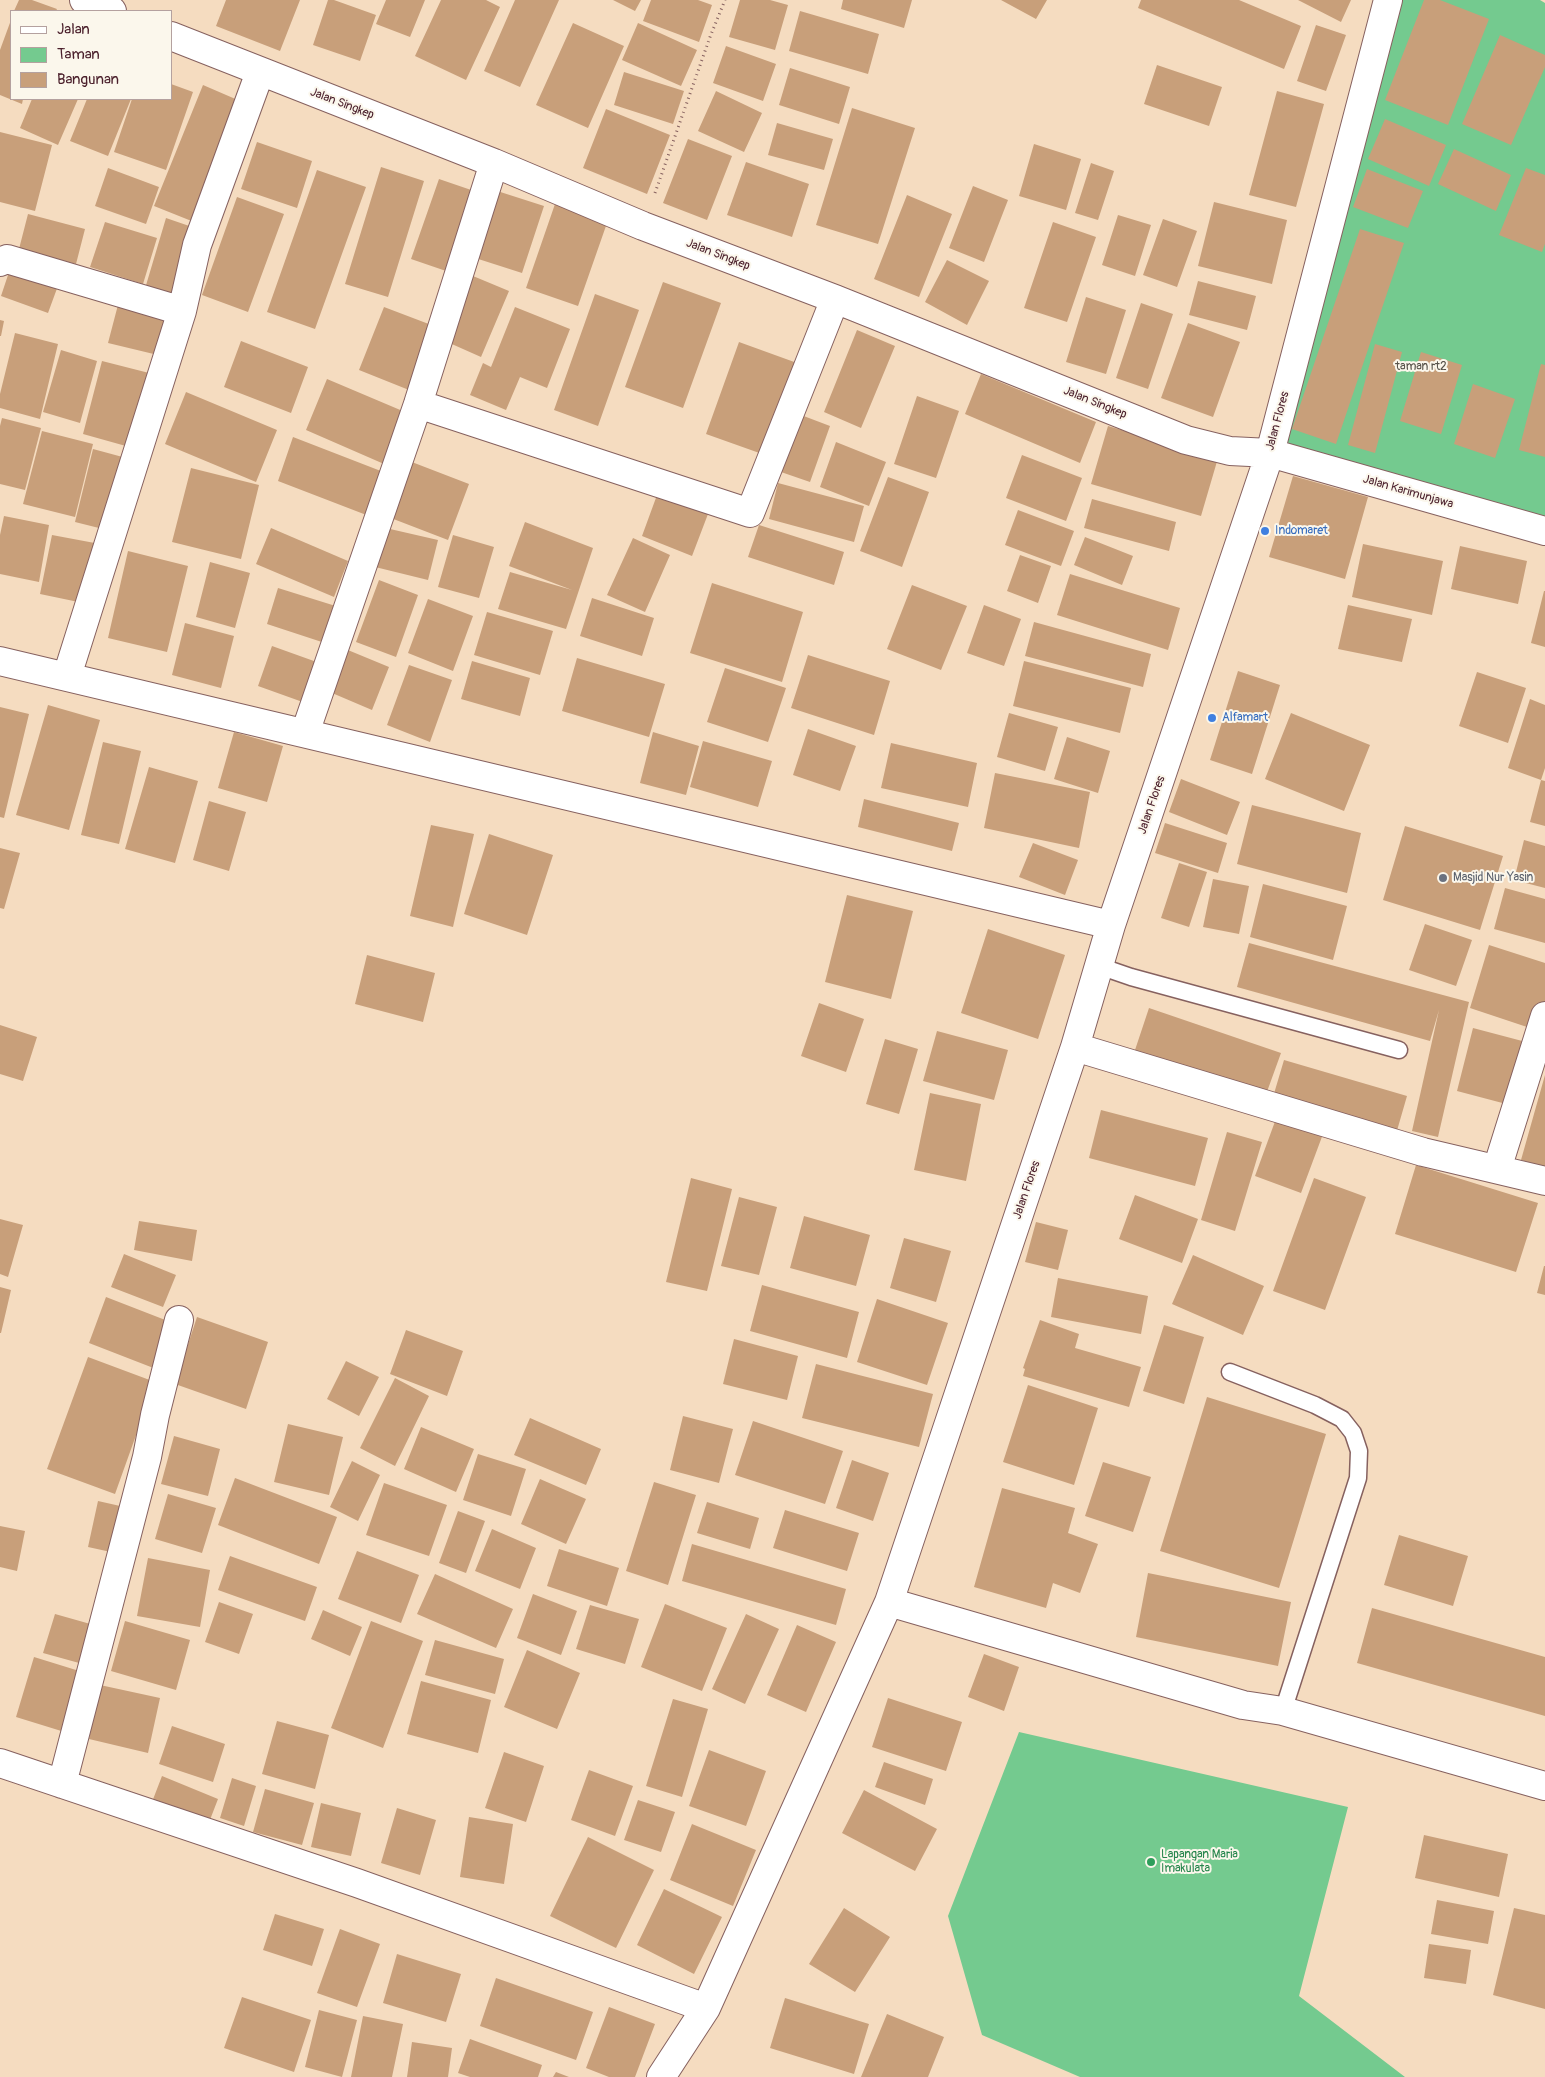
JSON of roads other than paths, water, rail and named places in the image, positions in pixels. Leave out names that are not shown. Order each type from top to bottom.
[{"type":"street","points":[[84,0],[109,10]]},
{"type":"street","name":"Jalan Flores","points":[[661,2077],[706,2008],[889,1602],[1075,1046],[1111,925],[1270,453],[1388,0]]},
{"type":"street","name":"Jalan Singkep","points":[[172,36],[494,163],[643,226],[835,299],[1186,440],[1230,451],[1270,453]]},
{"type":"street","points":[[67,676],[182,311],[197,245],[260,72]]},
{"type":"street","points":[[305,733],[418,404],[494,163]]},
{"type":"street","points":[[0,262],[7,259],[182,311]]},
{"type":"street","points":[[418,404],[750,513],[835,299]]},
{"type":"street","name":"Jalan Karimunjawa","points":[[1270,453],[1545,531]]},
{"type":"street","points":[[0,661],[1111,925]]},
{"type":"street","points":[[1497,1169],[1545,1016]]},
{"type":"street","points":[[1075,1046],[1423,1152],[1545,1181]]},
{"type":"street","points":[[62,1784],[147,1457],[155,1415],[179,1320]]},
{"type":"street","points":[[889,1602],[1243,1705],[1283,1711],[1545,1786]]},
{"type":"street","points":[[0,1763],[357,1883],[706,2008]]},
{"type":"lane","points":[[1099,966],[1400,1050]]},
{"type":"lane","points":[[1230,1372],[1315,1404],[1342,1419],[1353,1433],[1358,1451],[1358,1478],[1283,1711]]},
{"type":"place","name":"Indomaret","points":[[1265,531]]},
{"type":"place","name":"Alfamart","points":[[1212,718]]},
{"type":"place","name":"Masjid Nur Yasin","points":[[1443,878]]},
{"type":"place","name":"Lapangan Maria Imakulata","points":[[1151,1862]]},
{"type":"park label","name":"taman rt2","points":[[1421,367]]}]
